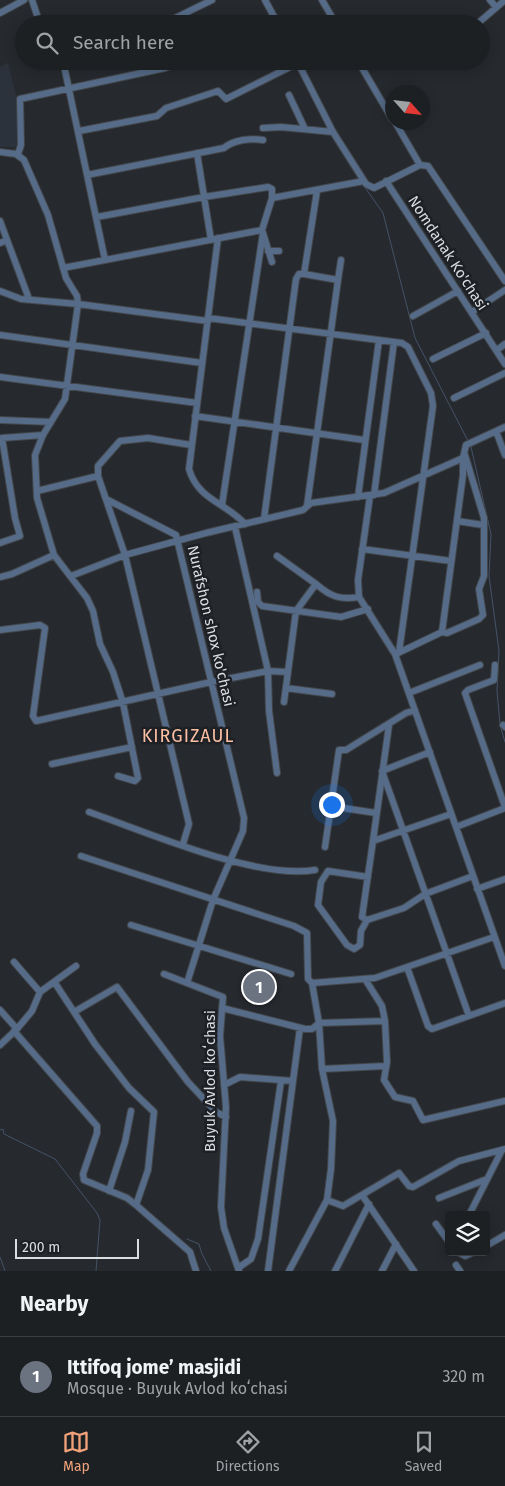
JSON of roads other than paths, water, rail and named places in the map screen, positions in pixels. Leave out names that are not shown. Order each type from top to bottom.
[{"type":"street","points":[[0,14],[24,0]]},
{"type":"street","points":[[32,0],[37,15]]},
{"type":"street","points":[[181,15],[212,0]]},
{"type":"street","points":[[266,0],[271,15]]},
{"type":"street","points":[[322,0],[331,15]]},
{"type":"street","points":[[490,0],[496,7]]},
{"type":"street","points":[[487,15],[505,0]]},
{"type":"street","points":[[65,70],[106,260]]},
{"type":"street","points":[[18,154],[21,145],[20,99],[156,70]]},
{"type":"street","points":[[79,131],[157,116],[166,108],[218,91],[226,98],[281,70]]},
{"type":"street","points":[[301,70],[333,132],[364,181],[374,188],[420,165],[425,165],[503,272],[505,281]]},
{"type":"street","points":[[363,70],[385,107]]},
{"type":"street","points":[[289,95],[305,129]]},
{"type":"street","points":[[263,128],[333,132]]},
{"type":"street","points":[[400,130],[420,165]]},
{"type":"street","points":[[87,175],[224,148],[229,143],[263,140]]},
{"type":"street","points":[[0,152],[18,154],[24,160],[59,245],[63,268],[77,296],[78,304],[64,403],[51,422],[35,455],[37,491],[54,555],[62,568],[71,576],[87,598],[93,612],[100,644],[113,672],[123,703],[138,780],[135,782],[118,776]]},
{"type":"street","points":[[197,153],[204,197],[215,239],[208,320],[189,469],[191,476],[204,495],[233,512],[245,524]]},
{"type":"street","points":[[272,198],[364,181]]},
{"type":"street","name":"Nomdanak Ko'chasi","points":[[386,181],[505,364]]},
{"type":"street","points":[[97,217],[204,197],[268,187],[272,189],[272,198],[262,232],[236,422],[222,505]]},
{"type":"street","points":[[304,274],[317,191]]},
{"type":"street","points":[[0,221],[29,299]]},
{"type":"street","points":[[63,268],[262,232]]},
{"type":"street","points":[[262,232],[272,262]]},
{"type":"street","points":[[0,243],[7,240]]},
{"type":"street","points":[[268,251],[279,251]]},
{"type":"street","points":[[307,506],[341,260]]},
{"type":"street","points":[[264,520],[297,276],[304,274],[338,280]]},
{"type":"street","points":[[472,312],[505,290]]},
{"type":"street","points":[[0,291],[16,298],[379,340],[394,342],[408,348],[433,400],[397,653]]},
{"type":"street","points":[[413,316],[458,291]]},
{"type":"street","points":[[432,358],[486,333]]},
{"type":"street","points":[[0,335],[202,363]]},
{"type":"street","points":[[358,497],[364,440],[379,340]]},
{"type":"street","points":[[394,342],[372,496],[362,549],[358,580],[359,597],[397,653],[409,693],[494,937],[502,948],[505,966]]},
{"type":"street","points":[[497,350],[505,344]]},
{"type":"street","points":[[454,398],[505,374]]},
{"type":"street","points":[[0,377],[197,403]]},
{"type":"street","points":[[195,416],[364,440]]},
{"type":"street","points":[[0,420],[51,422]]},
{"type":"street","points":[[442,632],[465,447],[471,442],[496,432],[505,426]]},
{"type":"street","points":[[496,432],[505,455]]},
{"type":"street","points":[[0,543],[20,536],[15,518],[2,438],[44,435]]},
{"type":"street","points":[[183,844],[189,824],[125,555],[98,476],[98,466],[120,441],[148,438],[191,445]]},
{"type":"street","points":[[71,576],[125,555],[303,510],[318,501],[372,496],[422,476],[464,456]]},
{"type":"street","points":[[397,653],[442,632],[447,633],[479,619],[483,615],[479,589],[484,576],[484,518],[464,456]]},
{"type":"street","points":[[37,491],[98,476]]},
{"type":"street","points":[[106,500],[173,533],[178,541]]},
{"type":"street","points":[[457,521],[483,525]]},
{"type":"street","points":[[235,527],[268,672],[273,750],[277,773]]},
{"type":"street","name":"Nurafshon shox ko'chasi","points":[[178,541],[244,821],[242,834],[229,860]]},
{"type":"street","points":[[362,549],[451,562]]},
{"type":"street","points":[[0,577],[12,574],[54,555]]},
{"type":"street","points":[[277,556],[333,597],[343,599],[359,597]]},
{"type":"street","points":[[284,702],[296,611],[316,584]]},
{"type":"street","points":[[257,592],[258,602],[262,606],[341,617],[368,609]]},
{"type":"street","points":[[0,630],[40,625],[45,628],[32,716],[35,720],[123,703],[211,682],[268,672],[287,672]]},
{"type":"street","points":[[409,693],[480,665]]},
{"type":"street","points":[[456,827],[505,808],[465,693],[468,690],[494,680],[494,666]]},
{"type":"street","points":[[286,688],[332,694]]},
{"type":"street","points":[[325,847],[338,750],[346,750],[406,713],[415,710]]},
{"type":"street","points":[[367,920],[362,915],[388,725]]},
{"type":"street","points":[[52,764],[132,747]]},
{"type":"street","points":[[382,771],[430,752]]},
{"type":"street","points":[[382,771],[469,1016]]},
{"type":"street","points":[[330,806],[376,813]]},
{"type":"street","points":[[89,812],[229,860],[291,872],[315,870]]},
{"type":"street","points":[[373,841],[451,814]]},
{"type":"street","points":[[81,856],[302,929],[307,933],[308,979],[312,983],[319,1023],[322,1069],[333,1121],[332,1169],[326,1200],[289,1271]]},
{"type":"street","points":[[164,974],[187,983],[213,900],[229,860]]},
{"type":"street","points":[[368,877],[328,871],[321,882],[318,905],[348,945],[354,949],[360,945],[361,931],[367,920],[404,908],[425,894],[473,876]]},
{"type":"street","points":[[478,888],[505,879]]},
{"type":"street","points":[[131,925],[291,974]]},
{"type":"street","points":[[312,983],[365,980],[494,937]]},
{"type":"street","points":[[14,962],[40,992]]},
{"type":"street","points":[[0,1045],[16,1032],[29,1016],[40,992],[76,966]]},
{"type":"street","points":[[407,967],[429,1028],[435,1028],[505,1003]]},
{"type":"street","points":[[365,980],[382,1006],[385,1021],[384,1080],[396,1098],[413,1101],[423,1120],[505,1101]]},
{"type":"street","points":[[55,983],[95,1044],[129,1088],[154,1112],[148,1170],[136,1205]]},
{"type":"street","name":"Buyuk Avlod koʻchasi","points":[[187,983],[223,997],[220,1036],[226,1117],[220,1207],[224,1228],[239,1270]]},
{"type":"street","points":[[74,1012],[118,986],[188,1082],[216,1112],[226,1117]]},
{"type":"street","points":[[222,1008],[300,1028],[312,1028],[319,1023],[385,1021]]},
{"type":"street","points":[[1,1012],[23,1043],[97,1126],[97,1133],[83,1177],[86,1182],[127,1198],[136,1205],[190,1252],[196,1271]]},
{"type":"street","points":[[268,1271],[300,1028]]},
{"type":"street","points":[[322,1069],[385,1066]]},
{"type":"street","points":[[224,1085],[240,1077],[293,1081]]},
{"type":"street","points":[[239,1270],[251,1259],[258,1239],[281,1081]]},
{"type":"street","points":[[109,1191],[125,1142],[131,1111]]},
{"type":"street","points":[[326,1200],[343,1206],[396,1173],[400,1173],[408,1185],[413,1187],[459,1161],[504,1150]]},
{"type":"street","points":[[471,1211],[504,1150]]},
{"type":"street","points":[[439,1198],[487,1179]]},
{"type":"street","points":[[362,1195],[414,1271]]},
{"type":"street","points":[[335,1271],[369,1204]]},
{"type":"street","points":[[436,1224],[445,1236]]},
{"type":"street","points":[[490,1244],[505,1235]]},
{"type":"street","points":[[382,1271],[396,1244]]},
{"type":"street","points":[[456,1265],[460,1271]]},
{"type":"waterway","points":[[364,186],[383,213],[415,338],[468,441]]},
{"type":"waterway","points":[[471,447],[491,534],[489,576],[499,651],[497,691],[500,724]]},
{"type":"waterway","points":[[501,728],[505,742]]},
{"type":"waterway","points":[[0,1130],[3,1129],[4,1134],[55,1159],[97,1213],[100,1220],[96,1271]]},
{"type":"waterway","points":[[187,1239],[199,1244],[211,1271]]},
{"type":"waterway","points":[[0,1257],[5,1271]]},
{"type":"place","name":"Ittifoq jome’ masjidi","points":[[259,987]]},
{"type":"district","name":"KIRGIZAUL","points":[[188,736]]}]
